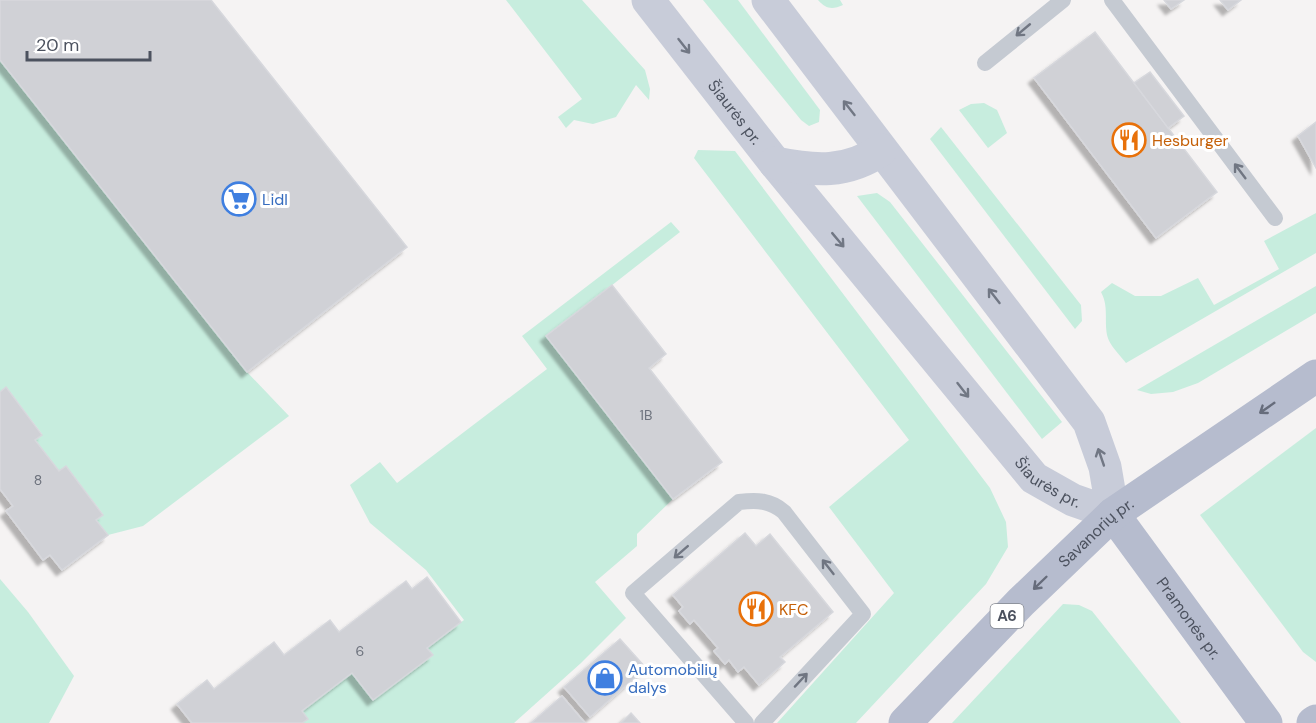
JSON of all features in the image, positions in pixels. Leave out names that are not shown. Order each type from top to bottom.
[{"type":"main road","name":"Šiaurės pr.","points":[[648,0],[775,163],[1034,478],[1072,500],[1113,514],[1105,467],[1089,422],[768,0]]},
{"type":"main road","points":[[775,163],[812,170],[842,168],[864,161],[881,150]]},
{"type":"main road","name":"Savanorių pr.","points":[[905,723],[1021,602],[1113,514],[1316,376]]},
{"type":"main road","name":"Pramonės pr.","points":[[1113,514],[1266,723]]},
{"type":"lane","points":[[985,63],[1063,0]]},
{"type":"lane","points":[[1112,0],[1275,218]]},
{"type":"lane","points":[[746,723],[633,593],[739,502],[756,500],[773,503],[784,512],[863,614],[762,723]]},
{"type":"green space","points":[[506,0],[582,0],[645,70],[650,89],[649,100],[636,85],[616,117],[593,124],[574,120],[566,128],[558,117],[582,99]]},
{"type":"green space","points":[[703,0],[738,0],[820,110],[819,122],[809,126],[801,120]]},
{"type":"green space","points":[[818,0],[840,0],[843,5],[829,8]]},
{"type":"green space","points":[[0,60],[247,372],[289,416],[143,526],[108,535],[96,520],[103,514],[66,466],[59,471],[35,440],[42,434],[7,388],[0,392]]},
{"type":"green space","points":[[984,103],[997,110],[1007,133],[988,148],[959,110],[971,104]]},
{"type":"green space","points":[[941,127],[1081,305],[1082,321],[1075,329],[930,139]]},
{"type":"green space","points":[[698,150],[735,151],[990,488],[1006,522],[1008,547],[986,584],[856,723],[777,723],[894,593],[829,507],[909,440],[694,158]]},
{"type":"green space","points":[[877,193],[890,202],[1062,422],[1042,439],[857,196]]},
{"type":"green space","points":[[1316,213],[1316,253],[1126,363],[1112,346],[1107,335],[1106,308],[1101,292],[1112,283],[1135,296],[1161,296],[1198,278],[1214,305],[1279,269],[1264,241]]},
{"type":"green space","points":[[671,222],[680,232],[547,336],[673,499],[637,534],[637,546],[595,582],[626,618],[581,663],[514,723],[302,723],[308,719],[302,711],[352,673],[373,700],[432,655],[427,648],[464,620],[426,570],[370,523],[350,485],[380,462],[397,483],[547,369],[522,336]]},
{"type":"green space","points":[[1316,286],[1316,313],[1198,383],[1173,392],[1151,394],[1137,390]]},
{"type":"green space","points":[[1316,428],[1316,662],[1303,652],[1200,515]]},
{"type":"green space","points":[[0,579],[28,612],[74,676],[49,723],[0,723]]},
{"type":"green space","points":[[1063,604],[1079,605],[1092,611],[1181,723],[952,723]]},
{"type":"building","name":"Lidl","points":[[0,0],[211,0],[407,247],[247,372],[0,60]]},
{"type":"building","points":[[1164,0],[1184,0],[1171,9]]},
{"type":"building","points":[[1220,0],[1241,0],[1228,10]]},
{"type":"building","name":"Hesburger","points":[[1095,32],[1217,192],[1156,238],[1034,78]]},
{"type":"building","points":[[1150,72],[1184,116],[1168,128],[1134,83]]},
{"type":"building","points":[[1316,122],[1316,168],[1298,136]]},
{"type":"building","points":[[612,285],[666,354],[649,368],[722,462],[673,499],[546,336]]},
{"type":"building","points":[[6,387],[42,435],[35,440],[59,471],[66,466],[103,515],[96,520],[108,535],[62,570],[50,555],[43,560],[6,511],[13,506],[0,489],[0,392]]},
{"type":"building","name":"KFC","points":[[745,533],[756,546],[770,534],[833,612],[780,657],[785,662],[759,685],[744,667],[738,672],[729,660],[725,664],[714,651],[718,648],[694,620],[690,624],[679,611],[683,607],[673,595]]},
{"type":"building","points":[[427,577],[461,622],[427,648],[433,655],[373,700],[352,673],[302,711],[308,719],[302,723],[192,723],[177,704],[207,680],[214,689],[274,642],[284,655],[330,620],[339,632],[406,581],[412,589]]},
{"type":"building","name":"Automobilių dalys","points":[[620,639],[646,668],[590,717],[564,687]]},
{"type":"building","points":[[562,696],[585,723],[531,723]]},
{"type":"building","points":[[631,713],[640,723],[621,723]]},
{"type":"place","name":"Hesburger","points":[[1129,140]]},
{"type":"place","name":"Lidl","points":[[239,199]]},
{"type":"place","name":"KFC","points":[[756,609]]},
{"type":"place","name":"Automobilių dalys","points":[[605,678]]}]
